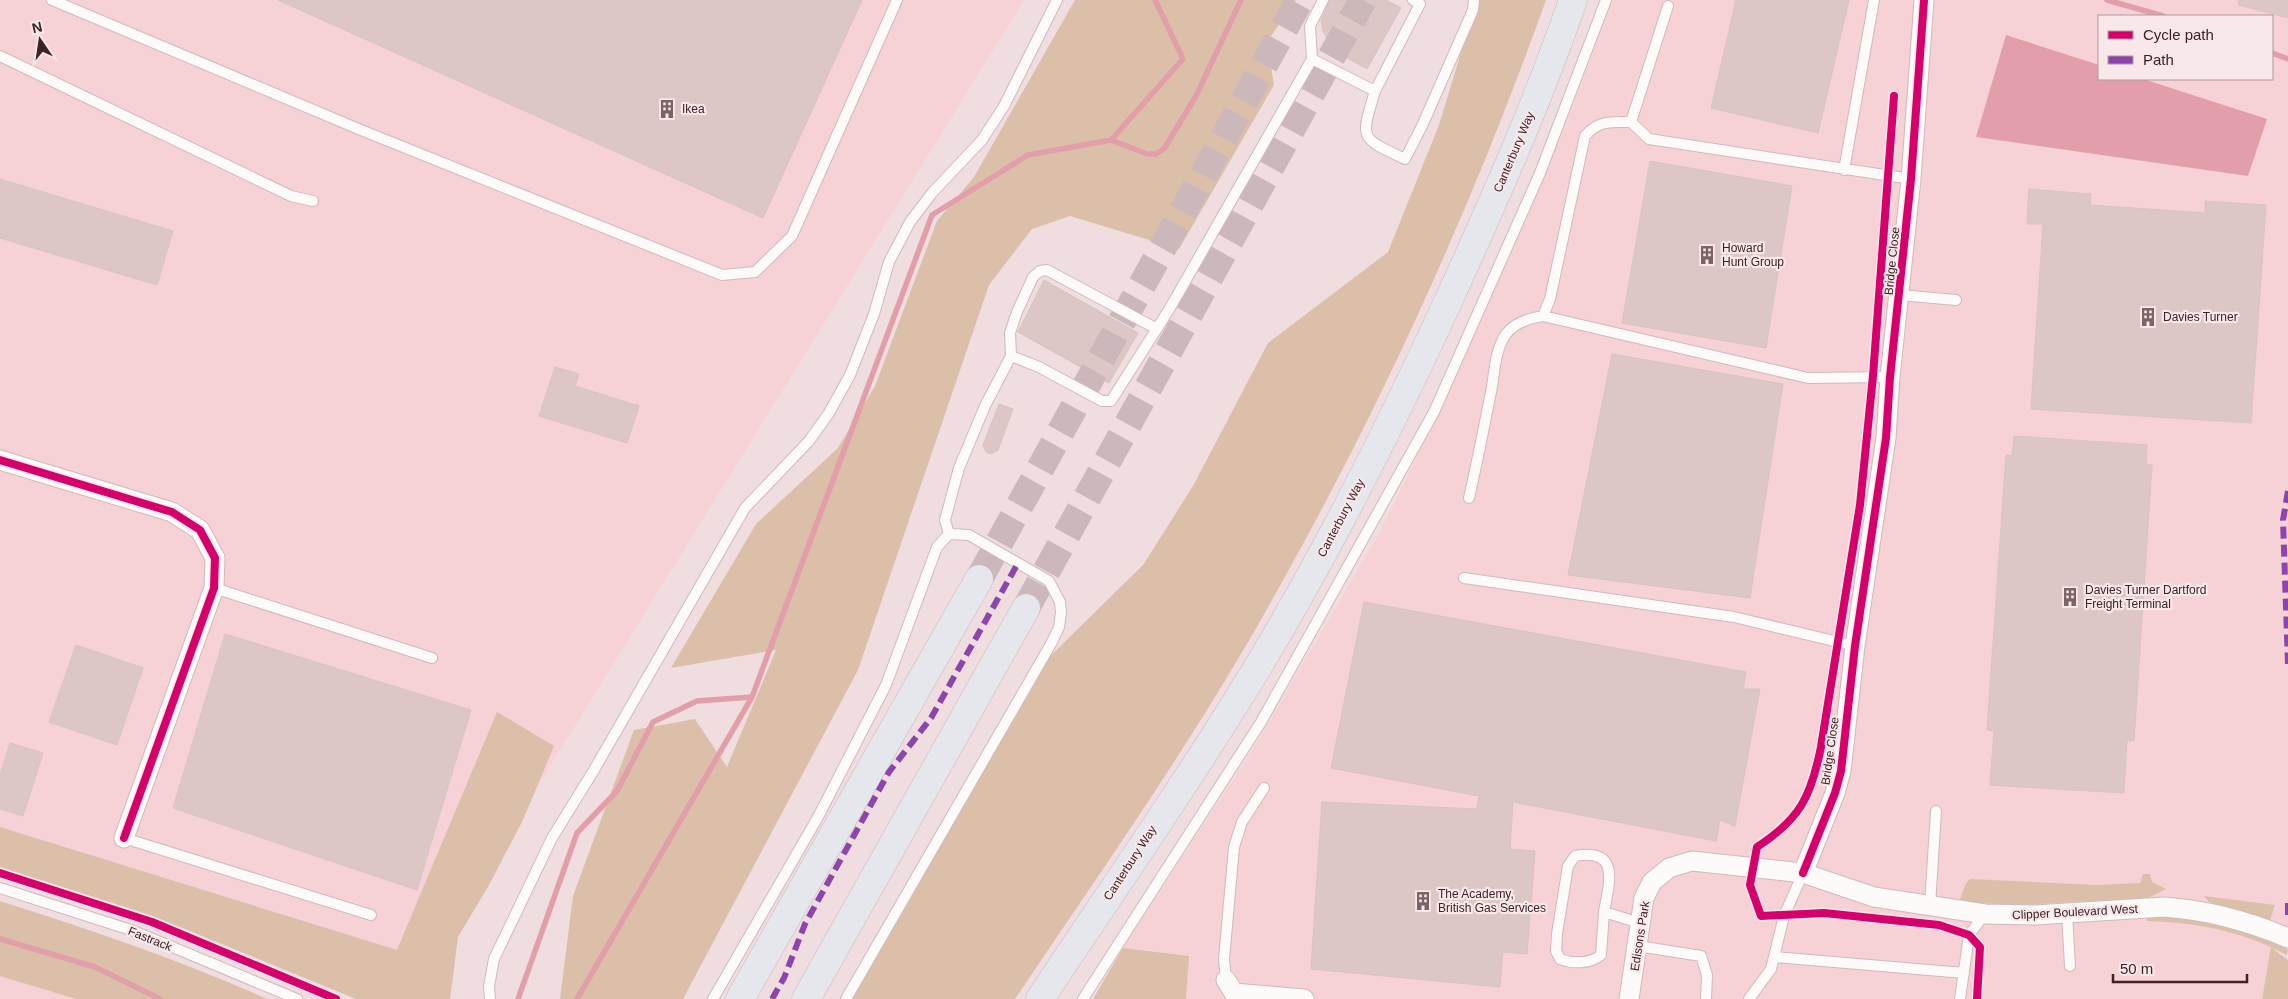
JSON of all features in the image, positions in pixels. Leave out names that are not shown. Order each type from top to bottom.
[{"type":"highway","name":"Canterbury Way","points":[[1040,999],[1239,699],[1332,538],[1407,390],[1489,212],[1533,110],[1573,0]]},
{"type":"highway","points":[[740,999],[979,579]]},
{"type":"highway","points":[[806,999],[1026,608]]},
{"type":"street","name":"Bridge Close","points":[[1803,873],[1836,793],[1841,771],[1854,646],[1886,438],[1890,377],[1911,179],[1924,0]]},
{"type":"street","points":[[0,460],[172,512],[200,530],[215,558],[214,588],[124,838]]},
{"type":"street","name":"Edisons Park","points":[[1629,999],[1644,898],[1652,882],[1669,868],[1692,861],[1803,873]]},
{"type":"street","name":"Clipper Boulevard West","points":[[1803,873],[1874,897],[1986,914],[2035,916],[2164,907],[2238,920],[2288,938]]},
{"type":"street","points":[[1226,980],[1234,993],[1304,999]]},
{"type":"lane","points":[[52,0],[361,130],[722,275],[755,272],[792,236],[897,0]]},
{"type":"lane","points":[[490,999],[489,986],[494,959],[552,838],[745,508],[809,441],[829,413],[850,375],[874,314],[889,262],[910,222],[932,193],[982,140],[1004,106],[1056,0]]},
{"type":"lane","points":[[1012,356],[1039,367],[1102,401],[1111,401],[1157,329],[1312,59],[1310,26],[1323,0]]},
{"type":"lane","points":[[1413,0],[1420,4],[1375,90],[1365,130],[1368,138],[1374,145],[1405,159],[1422,126],[1473,10],[1474,0]]},
{"type":"lane","points":[[1083,999],[1261,722],[1434,412],[1540,173],[1606,0]]},
{"type":"lane","points":[[1844,170],[1874,0]]},
{"type":"lane","points":[[1631,122],[1668,6]]},
{"type":"lane","points":[[0,56],[291,196],[313,201]]},
{"type":"lane","points":[[1312,59],[1375,90]]},
{"type":"lane","points":[[1543,316],[1550,299],[1585,136],[1594,126],[1610,122],[1631,122],[1649,139],[1911,179]]},
{"type":"lane","points":[[950,534],[945,520],[959,468],[985,406],[1012,356],[1010,333],[1017,312],[1033,277],[1040,271],[1047,270],[1157,329]]},
{"type":"lane","points":[[1900,295],[1956,300]]},
{"type":"lane","points":[[1469,498],[1493,380],[1496,355],[1507,333],[1515,325],[1529,318],[1543,316],[1808,378],[1890,377]]},
{"type":"lane","points":[[713,999],[818,817],[886,685],[937,547],[950,534],[960,533],[969,535],[1050,581],[1060,602],[1059,627],[846,999]]},
{"type":"lane","points":[[1464,578],[1734,617],[1854,646]]},
{"type":"lane","points":[[214,588],[432,658]]},
{"type":"lane","points":[[1226,980],[1224,959],[1234,846],[1242,822],[1264,788]]},
{"type":"lane","points":[[1930,906],[1936,811]]},
{"type":"lane","points":[[124,838],[371,915]]},
{"type":"lane","points":[[1575,856],[1598,857],[1607,862],[1610,870],[1604,912],[1601,955],[1596,959],[1583,962],[1568,962],[1560,959],[1556,950],[1557,934],[1568,866],[1575,856]]},
{"type":"lane","points":[[1749,999],[1771,969],[1784,916],[1803,873]]},
{"type":"lane","name":"Fastrack","points":[[0,888],[134,932],[297,999]]},
{"type":"lane","points":[[1604,912],[1640,923]]},
{"type":"lane","points":[[2067,913],[2070,966]]},
{"type":"lane","points":[[1960,999],[1969,935],[1986,914]]},
{"type":"lane","points":[[1638,946],[1700,956],[1707,975],[1706,999]]},
{"type":"lane","points":[[1774,957],[1964,973]]},
{"type":"path","points":[[2273,952],[2288,963]]},
{"type":"shaded area","points":[[0,0],[1024,0],[419,978],[0,831]]},
{"type":"shaded area","points":[[1075,0],[1296,0],[1267,42],[1274,85],[1179,249],[1070,216],[1032,229],[989,285],[858,670],[683,999],[560,999],[573,896],[634,730],[695,719],[727,767],[776,650],[671,668],[756,524],[838,448],[875,386],[937,221],[974,177]]},
{"type":"shaded area","points":[[1477,0],[1546,0],[1518,76],[1457,227],[1389,375],[1316,520],[1277,591],[1184,747],[1015,999],[846,999],[1035,671],[1143,565],[1193,486],[1268,343],[1388,252],[1439,125]]},
{"type":"shaded area","points":[[1613,0],[2288,0],[2288,952],[2271,948],[2262,999],[1186,999],[1189,956],[1123,948],[1254,748],[1381,530],[1452,387],[1565,127]]},
{"type":"shaded area","points":[[2006,35],[2098,65],[2098,80],[2146,80],[2267,119],[2248,176],[1976,137]]},
{"type":"shaded area","points":[[497,712],[554,746],[523,820],[489,885],[458,937],[450,999],[356,999],[153,916],[0,867],[0,827],[397,950]]},
{"type":"shaded area","points":[[2143,874],[2150,874],[2152,882],[2166,889],[2148,898],[2020,905],[1959,902],[1966,883],[1970,879],[2096,885],[2140,883]]},
{"type":"shaded area","points":[[2204,896],[2275,905],[2270,921],[2209,902]]},
{"type":"shaded area","points":[[0,901],[135,946],[267,999],[76,999],[0,976]]},
{"type":"shaded area","points":[[2147,917],[2220,924],[2238,928],[2273,941],[2288,950],[2287,955],[2272,948],[2288,960],[2288,999],[2262,999],[2271,947],[2226,931],[2195,925],[2147,921]]},
{"type":"shaded area","points":[[1123,948],[1189,956],[1186,999],[1093,999]]},
{"type":"shaded area","points":[[0,976],[76,999],[0,999]]},
{"type":"building","name":"Ikea","points":[[278,0],[862,0],[763,218]]},
{"type":"building","points":[[1330,0],[1386,0],[1401,8],[1367,69],[1325,46],[1328,41],[1323,31],[1321,20]]},
{"type":"building","points":[[1736,0],[1849,0],[1818,133],[1711,108]]},
{"type":"building","points":[[2239,0],[2288,0],[2288,18],[2238,5]]},
{"type":"building","name":"Howard Hunt Group","points":[[1650,161],[1792,186],[1766,348],[1622,323]]},
{"type":"building","points":[[0,179],[173,231],[157,285],[0,238]]},
{"type":"building","name":"Davies Turner","points":[[2029,189],[2091,194],[2090,205],[2205,213],[2205,201],[2266,205],[2251,423],[2031,409],[2043,224],[2027,224]]},
{"type":"building","points":[[1044,280],[1138,333],[1109,383],[1018,332]]},
{"type":"building","points":[[1612,354],[1783,384],[1750,598],[1568,575]]},
{"type":"building","points":[[555,367],[579,374],[575,386],[639,406],[627,443],[539,416]]},
{"type":"building","points":[[999,404],[1013,409],[998,450],[991,454],[986,452],[983,445]]},
{"type":"building","name":"Davies Turner Dartford Freight Terminal","points":[[2014,436],[2147,445],[2146,464],[2152,465],[2134,741],[2127,740],[2124,793],[1990,785],[1994,731],[1987,730],[2006,455],[2012,456]]},
{"type":"building","points":[[1364,602],[1746,672],[1743,689],[1760,689],[1735,826],[1720,820],[1716,841],[1513,802],[1510,849],[1535,851],[1527,954],[1503,952],[1500,987],[1311,969],[1322,802],[1477,809],[1479,796],[1331,768]]},
{"type":"building","points":[[225,634],[471,710],[417,890],[173,808]]},
{"type":"building","points":[[76,645],[143,668],[117,745],[49,722]]},
{"type":"building","points":[[10,743],[43,753],[23,816],[0,809],[0,775]]},
{"type":"waterway","points":[[1111,140],[1183,59],[1155,0]]},
{"type":"waterway","points":[[577,999],[752,697],[932,215],[1028,155],[1111,140],[1147,154],[1156,154],[1164,149],[1196,96],[1241,0]]},
{"type":"waterway","points":[[2107,0],[2160,15]]},
{"type":"waterway","points":[[2273,53],[2288,59]]},
{"type":"waterway","points":[[518,999],[577,833],[617,791],[653,722],[697,701],[752,697]]},
{"type":"waterway","points":[[0,939],[95,967],[160,999]]},
{"type":"tunnel","points":[[979,579],[1300,0]]},
{"type":"tunnel","points":[[1026,608],[1363,0]]},
{"type":"marked path","points":[[2288,491],[2283,520],[2288,664]]},
{"type":"marked path","points":[[772,999],[784,978],[805,924],[889,772],[931,718],[1018,563]]},
{"type":"marked path","points":[[2288,903],[2288,916]]},
{"type":"cycle path","points":[[1803,873],[1835,793],[1841,771],[1855,646],[1886,438],[1890,377],[1911,179],[1924,0]]},
{"type":"cycle path","points":[[1894,96],[1873,376],[1860,505],[1821,747],[1808,793],[1794,816],[1784,827],[1757,847],[1750,885],[1761,916],[1824,913],[1939,925],[1969,935],[1980,947],[1977,999]]},
{"type":"cycle path","points":[[0,460],[172,512],[200,530],[215,558],[214,588],[124,838]]},
{"type":"cycle path","points":[[0,873],[152,922],[336,999]]},
{"type":"place","name":"Ikea","points":[[667,109]]},
{"type":"place","name":"Howard Hunt Group","points":[[1707,255]]},
{"type":"place","name":"Davies Turner","points":[[2148,317]]},
{"type":"place","name":"Davies Turner Dartford Freight Terminal","points":[[2070,597]]},
{"type":"place","name":"The Academy, British Gas Services","points":[[1423,901]]}]
